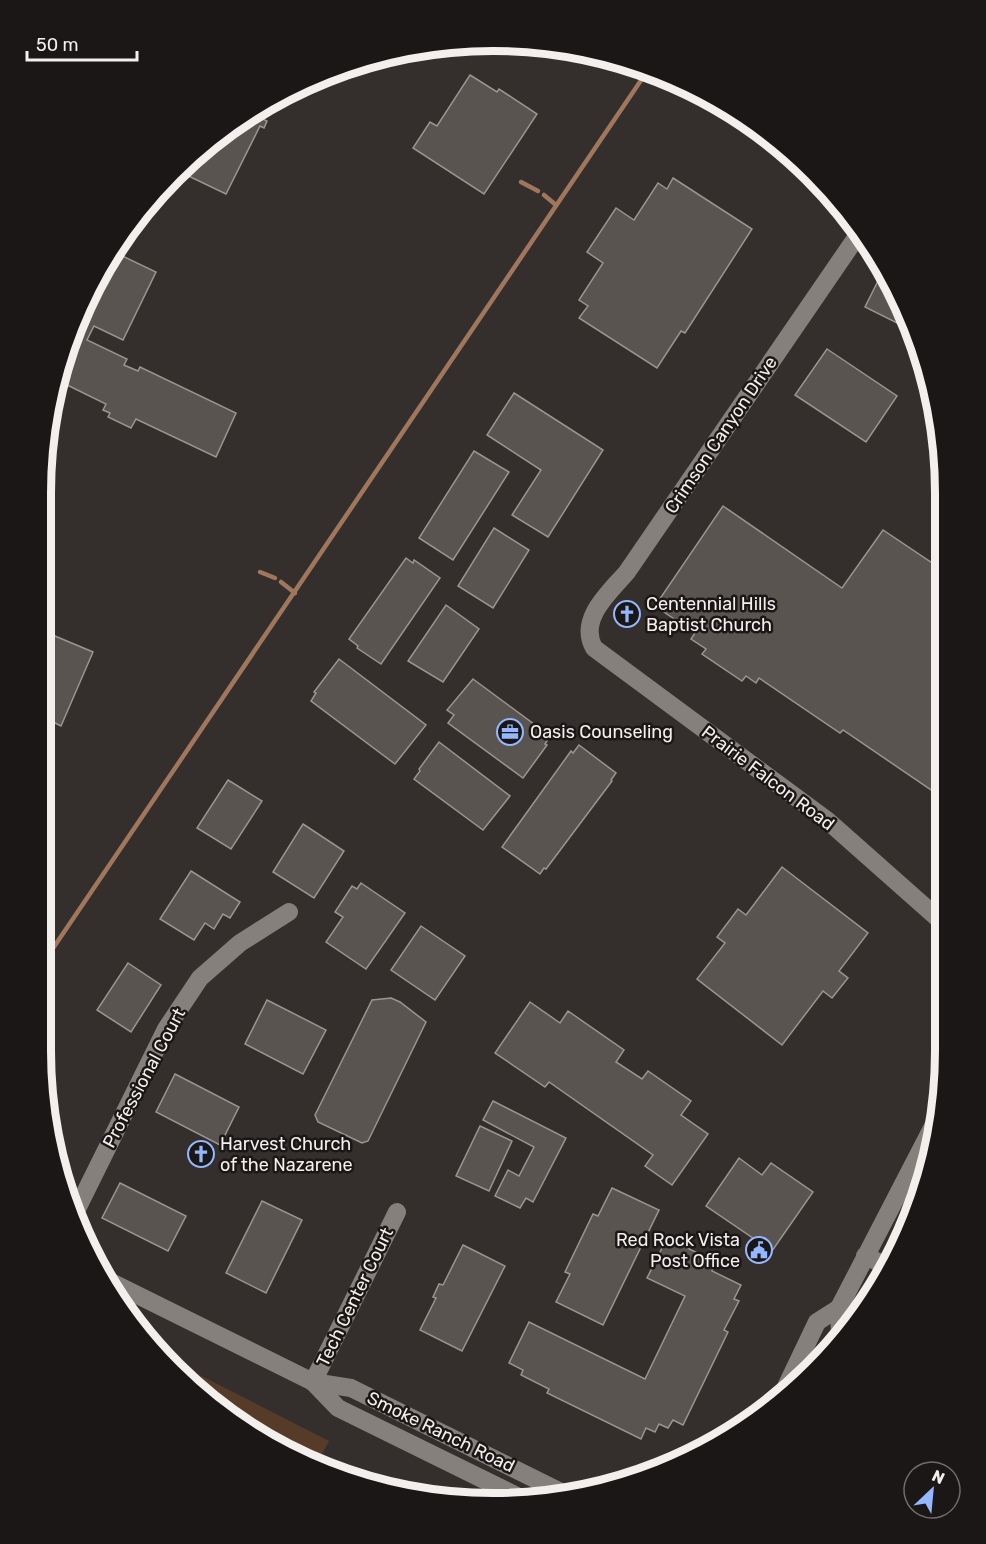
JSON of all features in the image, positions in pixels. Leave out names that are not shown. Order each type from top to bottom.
[{"type":"street","name":"Crimson Canyon Drive","points":[[590,640],[588,632],[591,620],[600,604],[627,572],[855,239]]},
{"type":"street","name":"Prairie Falcon Road","points":[[590,640],[594,648],[828,821],[935,916]]},
{"type":"street","name":"Professional Court","points":[[79,1205],[166,1029],[200,978],[240,943],[290,912]]},
{"type":"street","points":[[840,1325],[839,1308],[927,1137]]},
{"type":"street","name":"Tech Center Court","points":[[313,1382],[397,1212]]},
{"type":"street","points":[[865,1256],[880,1263]]},
{"type":"street","name":"Smoke Ranch Road","points":[[118,1285],[313,1382],[351,1388],[555,1488]]},
{"type":"street","points":[[791,1377],[817,1322],[839,1308]]},
{"type":"street","name":"Smoke Ranch Road","points":[[313,1382],[338,1408],[510,1492]]},
{"type":"shaded area","points":[[183,1366],[329,1441],[320,1457],[272,1434],[224,1402]]},
{"type":"building","points":[[470,75],[497,92],[499,89],[537,114],[484,194],[413,148],[430,122],[437,126]]},
{"type":"building","points":[[706,106],[739,125],[770,149]]},
{"type":"building","points":[[260,117],[267,121],[264,128],[260,126],[226,194],[186,175],[224,142]]},
{"type":"building","points":[[673,178],[752,229],[685,333],[681,331],[657,368],[579,318],[588,306],[579,300],[603,263],[587,252],[616,208],[634,220],[658,183],[667,189]]},
{"type":"building","points":[[120,255],[156,272],[123,340],[94,326],[87,340],[127,359],[124,365],[138,371],[140,367],[236,413],[216,457],[136,419],[131,428],[108,417],[110,413],[103,410],[106,404],[65,384],[85,324]]},
{"type":"building","points":[[879,278],[902,325],[865,307]]},
{"type":"building","points":[[827,349],[897,396],[866,442],[795,395]]},
{"type":"building","points":[[514,393],[603,450],[548,537],[512,515],[541,470],[487,435]]},
{"type":"building","points":[[474,451],[509,472],[453,560],[419,538]]},
{"type":"building","points":[[723,506],[842,588],[883,530],[935,565],[935,793],[843,730],[840,733],[759,678],[756,683],[746,676],[742,681],[702,654],[706,649],[691,639],[695,633],[655,606]]},
{"type":"building","points":[[494,528],[529,550],[493,608],[458,586]]},
{"type":"building","points":[[406,558],[413,563],[414,560],[440,578],[381,664],[357,648],[358,646],[349,639]]},
{"type":"building","points":[[446,605],[479,629],[443,682],[408,661]]},
{"type":"building","points":[[51,634],[93,652],[61,726],[51,721]]},
{"type":"building","points":[[339,659],[426,725],[395,764],[311,701],[316,693],[314,692]]},
{"type":"building","points":[[473,679],[550,736],[545,744],[547,745],[523,778],[448,723],[454,715],[447,710]]},
{"type":"building","points":[[439,742],[510,796],[483,830],[414,779]]},
{"type":"building","points":[[579,745],[616,773],[540,874],[502,847],[571,751],[573,753]]},
{"type":"building","points":[[228,780],[262,801],[231,849],[197,828]]},
{"type":"building","points":[[303,824],[344,851],[314,898],[273,872]]},
{"type":"building","points":[[782,867],[868,933],[839,971],[848,978],[832,998],[823,991],[782,1045],[697,979],[725,943],[717,937],[738,909],[746,915]]},
{"type":"building","points":[[191,871],[240,902],[230,918],[223,914],[214,929],[205,923],[194,940],[160,919]]},
{"type":"building","points":[[361,883],[405,913],[366,969],[326,942],[343,917],[335,912],[352,886],[357,889]]},
{"type":"building","points":[[421,926],[465,956],[435,1000],[391,970]]},
{"type":"building","points":[[128,963],[161,985],[131,1032],[97,1010]]},
{"type":"building","points":[[391,998],[426,1022],[368,1141],[362,1143],[318,1122],[315,1115],[372,1000]]},
{"type":"building","points":[[267,1000],[326,1030],[303,1074],[245,1044]]},
{"type":"building","points":[[530,1002],[560,1023],[568,1011],[624,1050],[616,1062],[642,1079],[648,1071],[691,1101],[681,1115],[708,1134],[672,1185],[645,1166],[653,1155],[549,1082],[545,1087],[495,1053]]},
{"type":"building","points":[[175,1074],[239,1107],[220,1145],[156,1112]]},
{"type":"building","points":[[493,1101],[566,1138],[533,1202],[526,1198],[520,1208],[495,1196],[508,1170],[519,1176],[534,1147],[483,1120]]},
{"type":"building","points":[[480,1126],[512,1141],[489,1191],[456,1176]]},
{"type":"building","points":[[739,1158],[762,1175],[771,1163],[813,1192],[772,1251],[706,1206]]},
{"type":"building","points":[[120,1183],[186,1216],[168,1251],[102,1218]]},
{"type":"building","points":[[612,1188],[659,1210],[603,1325],[556,1302],[570,1274],[565,1272],[593,1214],[598,1216]]},
{"type":"building","points":[[262,1201],[302,1220],[266,1293],[226,1273]]},
{"type":"building","points":[[667,1238],[716,1262],[712,1271],[741,1285],[734,1299],[739,1301],[724,1330],[728,1332],[683,1425],[673,1420],[668,1428],[659,1424],[655,1432],[646,1428],[641,1439],[547,1393],[549,1389],[521,1375],[523,1370],[509,1363],[529,1322],[645,1379],[685,1296],[647,1278]]},
{"type":"building","points":[[463,1245],[505,1266],[462,1351],[420,1330],[436,1298],[433,1297],[439,1284],[443,1285]]},
{"type":"waterway","points":[[51,951],[643,77]]},
{"type":"waterway","points":[[521,182],[538,191]]},
{"type":"waterway","points":[[544,195],[556,205]]},
{"type":"waterway","points":[[260,572],[275,578]]},
{"type":"waterway","points":[[281,582],[295,593]]},
{"type":"place","name":"Centennial Hills Baptist Church","points":[[627,614]]},
{"type":"place","name":"Oasis Counseling","points":[[510,732]]},
{"type":"place","name":"Harvest Church of the Nazarene","points":[[201,1154]]},
{"type":"place","name":"Red Rock Vista Post Office","points":[[759,1250]]}]
